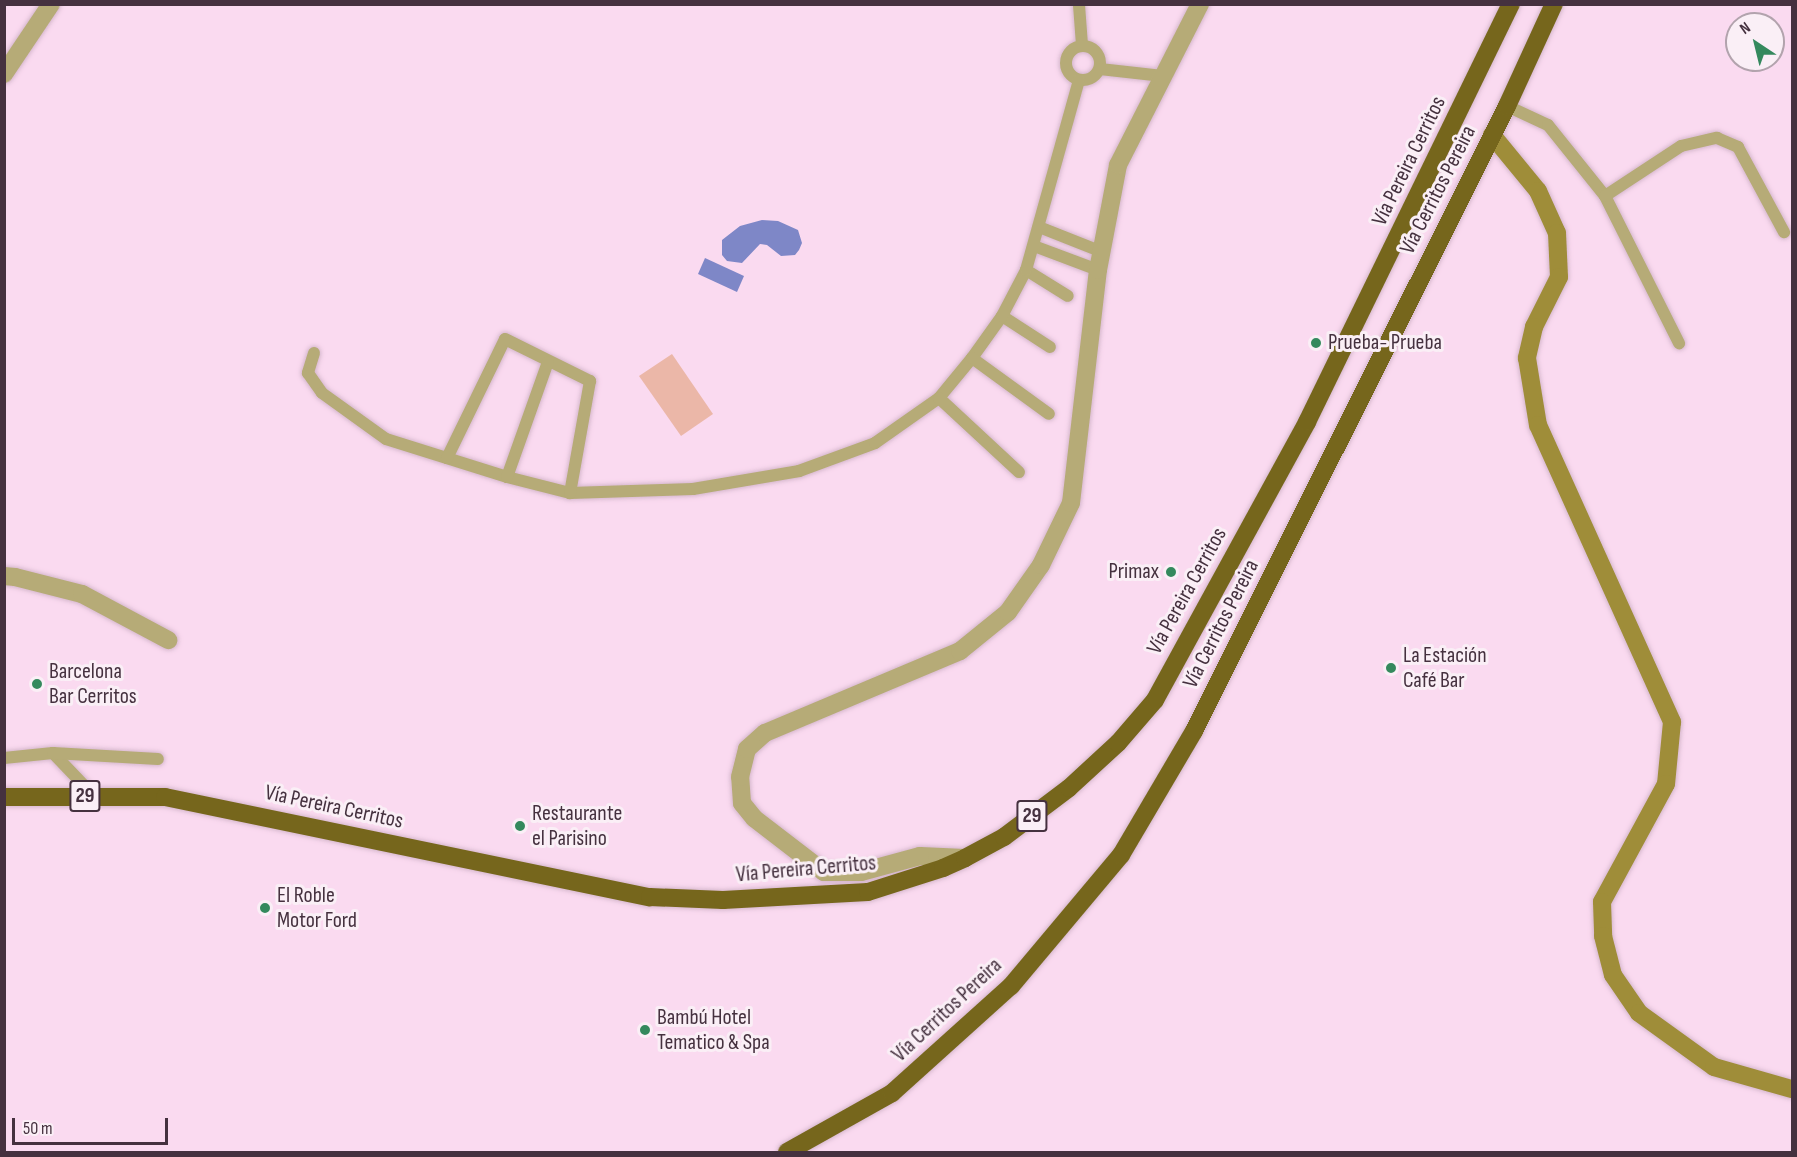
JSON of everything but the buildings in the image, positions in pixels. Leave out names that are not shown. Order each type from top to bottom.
[{"type":"highway","points":[[1487,54],[1502,4]]},
{"type":"highway","name":"29","points":[[1487,54],[1511,4]]},
{"type":"highway","name":"Vía Cerritos Pereira","points":[[787,1152],[892,1093],[909,1078],[1011,986],[1121,855],[1194,731],[1507,106],[1554,4]]},
{"type":"highway","name":"Vía Pereira Cerritos","points":[[4,797],[165,797],[650,897],[723,900],[868,892],[943,868],[965,858],[1004,837],[1069,788],[1118,743],[1155,700],[1307,422],[1487,54]]},
{"type":"street","points":[[4,74],[51,4]]},
{"type":"street","points":[[965,858],[920,856],[861,872],[824,872],[754,818],[742,803],[740,777],[747,749],[765,732],[960,651],[1008,612],[1035,574],[1071,503],[1100,261],[1118,165],[1200,4]]},
{"type":"street","points":[[1492,135],[1538,191],[1557,233],[1559,278],[1534,327],[1527,358],[1538,425],[1672,722],[1666,784],[1602,902],[1603,936],[1613,975],[1639,1013],[1714,1067],[1792,1089]]},
{"type":"street","points":[[4,576],[82,594],[168,639]]},
{"type":"lane","points":[[1080,5],[1082,45]]},
{"type":"lane","points":[[1100,69],[1097,52],[1082,45],[1074,48],[1065,62],[1071,77],[1079,80],[1088,80],[1100,69],[1163,76]]},
{"type":"lane","points":[[314,353],[308,373],[322,393],[386,439],[507,477],[570,493],[693,489],[799,471],[875,443],[939,398],[972,358],[1002,316],[1026,270],[1079,80]]},
{"type":"lane","points":[[1507,106],[1548,125],[1605,196],[1679,343]]},
{"type":"lane","points":[[1605,196],[1681,146],[1717,138],[1738,147],[1784,232]]},
{"type":"lane","points":[[1039,227],[1100,261]]},
{"type":"lane","points":[[1034,246],[1100,261]]},
{"type":"lane","points":[[1026,270],[1068,296]]},
{"type":"lane","points":[[1002,316],[1050,347]]},
{"type":"lane","points":[[447,458],[505,339],[590,381],[570,493]]},
{"type":"lane","points":[[972,358],[1048,414]]},
{"type":"lane","points":[[507,477],[548,362]]},
{"type":"lane","points":[[939,398],[1019,472]]},
{"type":"lane","points":[[53,753],[94,796]]},
{"type":"lane","points":[[4,758],[53,753],[158,759]]},
{"type":"shaded area","points":[[672,354],[713,414],[681,436],[639,376]]},
{"type":"water","points":[[762,220],[778,221],[798,230],[802,243],[795,255],[781,256],[767,245],[760,244],[742,263],[727,261],[722,255],[722,240],[740,226]]},
{"type":"water","points":[[705,258],[744,276],[737,292],[698,274]]},
{"type":"place","name":"Prueba- Prueba","points":[[1316,343]]},
{"type":"place","name":"Primax","points":[[1171,572]]},
{"type":"place","name":"La Estación Café Bar","points":[[1391,668]]},
{"type":"place","name":"Barcelona Bar Cerritos","points":[[37,684]]},
{"type":"place","name":"Restaurante el Parisino","points":[[520,826]]},
{"type":"place","name":"El Roble Motor Ford","points":[[265,908]]},
{"type":"place","name":"Bambú Hotel Tematico & Spa","points":[[645,1030]]}]
